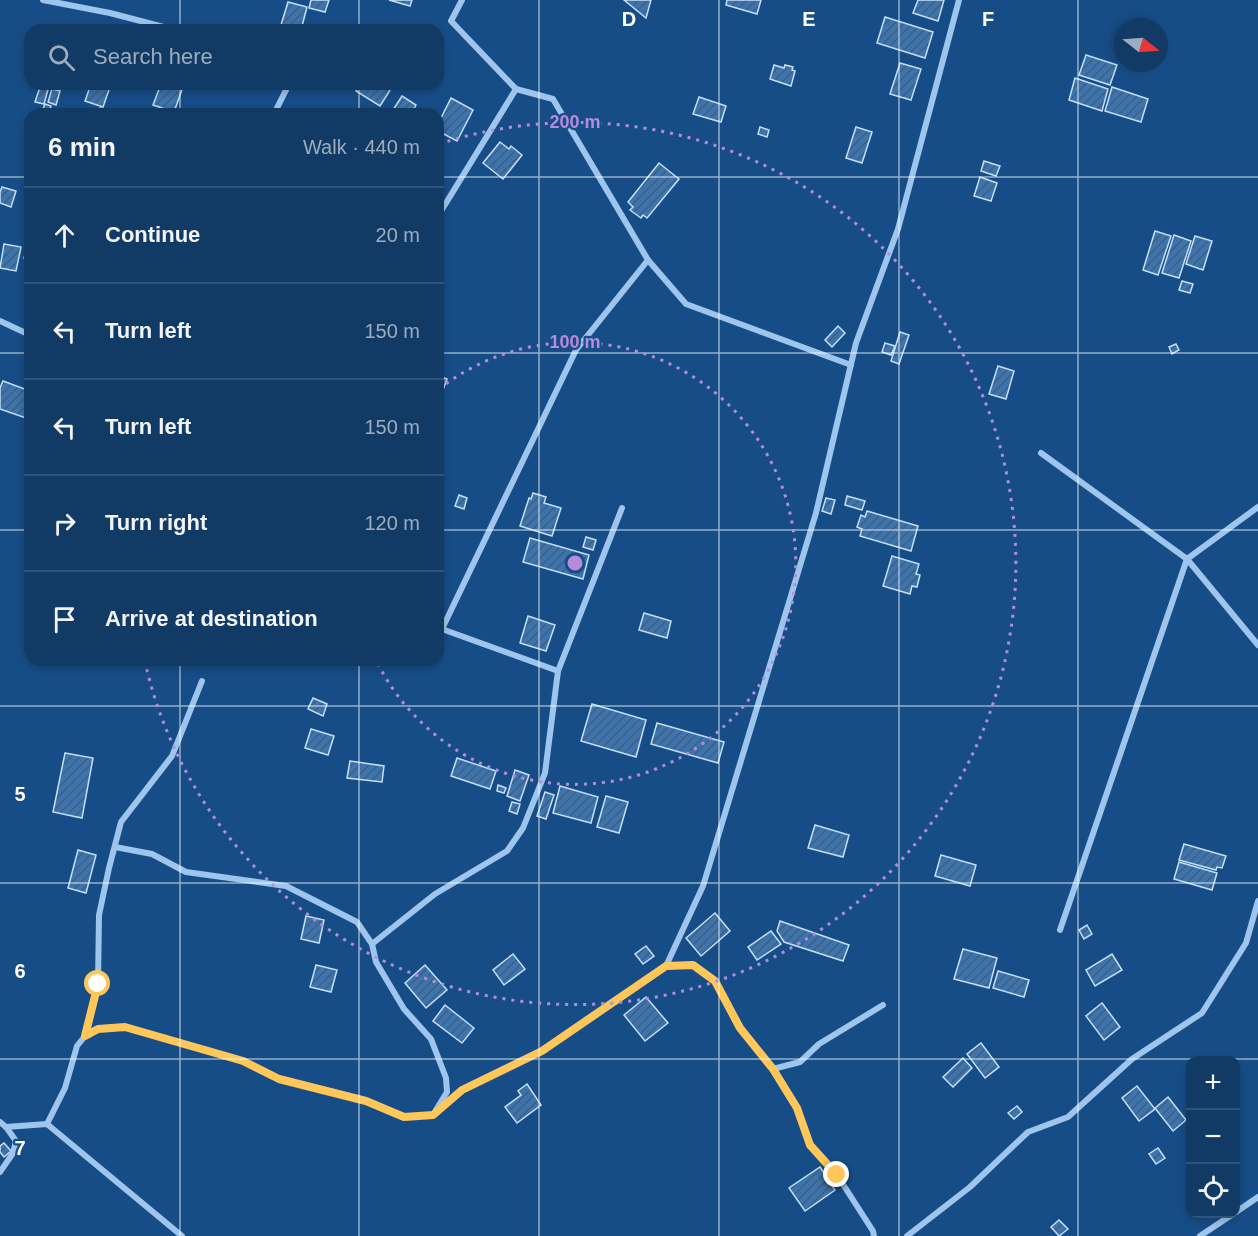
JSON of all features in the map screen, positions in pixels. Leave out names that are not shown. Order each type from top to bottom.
[{"type":"street","points":[[43,0],[152,24]]},
{"type":"street","points":[[462,0],[451,21],[516,89],[553,99],[648,260],[686,304],[851,365]]},
{"type":"street","points":[[47,1124],[65,1088],[77,1046],[85,1036],[98,1029],[125,1027],[243,1061],[279,1079],[366,1101],[404,1117],[433,1115],[462,1090],[542,1051],[666,966],[703,886],[816,513],[856,343],[898,229],[959,0]]},
{"type":"street","points":[[444,206],[516,89]]},
{"type":"street","points":[[277,108],[286,90]]},
{"type":"street","points":[[444,620],[576,350],[648,260]]},
{"type":"street","points":[[0,321],[24,333]]},
{"type":"street","points":[[1041,453],[1187,560],[1258,645]]},
{"type":"street","points":[[1060,930],[1187,560],[1258,507]]},
{"type":"street","points":[[372,944],[435,894],[507,852],[523,828],[545,773],[558,671],[622,508]]},
{"type":"street","points":[[444,629],[558,671]]},
{"type":"street","points":[[85,1036],[98,984],[99,915],[121,822],[172,756],[202,681]]},
{"type":"street","points":[[115,847],[152,854],[186,872],[286,886],[357,922],[372,944],[376,962],[404,1009],[431,1039],[446,1078],[447,1092],[433,1115]]},
{"type":"street","points":[[907,1236],[969,1187],[1028,1132],[1068,1117],[1132,1059],[1202,1013],[1246,943],[1258,901]]},
{"type":"street","points":[[666,966],[693,965],[715,981],[740,1028],[773,1069],[797,1108],[810,1145],[837,1175],[874,1236]]},
{"type":"street","points":[[773,1069],[800,1062],[819,1044],[883,1005]]},
{"type":"street","points":[[3,1125],[47,1124],[183,1236]]},
{"type":"street","points":[[0,1172],[13,1153],[16,1141],[3,1125]]},
{"type":"street","points":[[1240,1209],[1258,1197]]},
{"type":"street","points":[[1200,1236],[1227,1218]]},
{"type":"building","points":[[311,0],[329,0],[325,12],[309,8]]},
{"type":"building","points":[[389,0],[412,0],[410,6]]},
{"type":"building","points":[[624,0],[651,0],[646,18]]},
{"type":"building","points":[[727,0],[761,0],[757,14],[726,5]]},
{"type":"building","points":[[918,0],[944,0],[938,21],[913,13]]},
{"type":"building","points":[[288,2],[307,7],[303,24],[281,24]]},
{"type":"building","points":[[885,17],[933,32],[925,58],[877,43]]},
{"type":"building","points":[[1086,55],[1114,64],[1115,72],[1110,85],[1079,75]]},
{"type":"building","points":[[900,63],[921,69],[911,100],[890,94]]},
{"type":"building","points":[[774,65],[784,68],[785,65],[793,67],[792,70],[795,71],[791,86],[770,79]]},
{"type":"building","points":[[1075,78],[1108,89],[1102,111],[1069,100]]},
{"type":"building","points":[[1112,87],[1148,99],[1141,122],[1105,111]]},
{"type":"building","points":[[39,90],[48,90],[44,104],[35,102]]},
{"type":"building","points":[[52,90],[60,91],[56,105],[48,102]]},
{"type":"building","points":[[89,90],[109,90],[103,107],[85,101]]},
{"type":"building","points":[[159,90],[182,90],[175,108],[153,105]]},
{"type":"building","points":[[357,90],[390,90],[380,106]]},
{"type":"building","points":[[402,96],[416,105],[414,108],[394,108]]},
{"type":"building","points":[[699,97],[726,106],[721,122],[693,114]]},
{"type":"building","points":[[451,98],[473,110],[457,141],[444,134],[444,112]]},
{"type":"building","points":[[760,127],[769,130],[767,137],[758,134]]},
{"type":"building","points":[[856,127],[872,132],[862,163],[846,158]]},
{"type":"building","points":[[500,142],[509,149],[511,146],[522,155],[503,179],[483,163]]},
{"type":"building","points":[[984,161],[1000,166],[996,176],[981,171]]},
{"type":"building","points":[[659,163],[679,179],[647,218],[643,215],[641,218],[630,210],[633,207],[628,202]]},
{"type":"building","points":[[980,177],[997,183],[991,201],[974,196]]},
{"type":"building","points":[[2,187],[16,191],[11,207],[0,203]]},
{"type":"building","points":[[1155,231],[1171,236],[1158,275],[1143,270]]},
{"type":"building","points":[[1174,235],[1191,241],[1179,278],[1162,273]]},
{"type":"building","points":[[1195,236],[1212,241],[1203,270],[1186,264]]},
{"type":"building","points":[[4,244],[21,247],[16,271],[0,268]]},
{"type":"building","points":[[1182,281],[1193,284],[1190,293],[1179,290]]},
{"type":"building","points":[[838,326],[845,333],[832,347],[825,340]]},
{"type":"building","points":[[900,332],[909,335],[899,364],[891,361]]},
{"type":"building","points":[[885,343],[895,346],[891,355],[882,352]]},
{"type":"building","points":[[1176,344],[1179,350],[1172,354],[1169,347]]},
{"type":"building","points":[[998,366],[1014,371],[1006,399],[989,394]]},
{"type":"building","points":[[3,381],[24,389],[24,417],[0,409],[0,388]]},
{"type":"building","points":[[533,493],[546,497],[544,503],[561,508],[552,536],[520,526],[529,498],[531,499]]},
{"type":"building","points":[[459,495],[467,498],[464,509],[455,506]]},
{"type":"building","points":[[847,496],[865,501],[862,510],[845,505]]},
{"type":"building","points":[[826,498],[835,500],[831,514],[822,511]]},
{"type":"building","points":[[867,511],[918,526],[911,551],[860,536],[862,529],[857,527],[861,515],[865,517]]},
{"type":"building","points":[[586,537],[596,540],[593,550],[583,547]]},
{"type":"building","points":[[530,538],[589,555],[583,579],[523,562]]},
{"type":"building","points":[[892,556],[919,564],[916,574],[920,575],[917,587],[912,586],[910,594],[883,586]]},
{"type":"building","points":[[644,613],[671,621],[667,638],[639,630]]},
{"type":"building","points":[[528,616],[555,625],[546,651],[520,643]]},
{"type":"building","points":[[313,698],[327,704],[323,716],[308,709]]},
{"type":"building","points":[[592,704],[646,720],[636,757],[581,741]]},
{"type":"building","points":[[657,723],[724,742],[718,763],[651,744]]},
{"type":"building","points":[[311,729],[334,736],[328,755],[305,748]]},
{"type":"building","points":[[65,753],[93,758],[82,818],[53,812]]},
{"type":"building","points":[[457,758],[496,771],[490,789],[451,776]]},
{"type":"building","points":[[350,761],[384,766],[382,782],[347,778]]},
{"type":"building","points":[[515,770],[529,775],[520,801],[507,796]]},
{"type":"building","points":[[498,785],[506,788],[504,793],[497,791]]},
{"type":"building","points":[[560,786],[598,797],[591,823],[553,813]]},
{"type":"building","points":[[545,792],[554,795],[546,819],[537,816]]},
{"type":"building","points":[[606,796],[628,802],[619,833],[597,827]]},
{"type":"building","points":[[512,802],[520,804],[517,814],[509,811]]},
{"type":"building","points":[[815,825],[849,835],[843,857],[808,848]]},
{"type":"building","points":[[1184,844],[1226,856],[1222,868],[1217,867],[1216,870],[1179,860]]},
{"type":"building","points":[[78,850],[96,855],[86,893],[68,888]]},
{"type":"building","points":[[941,855],[976,865],[970,886],[935,876]]},
{"type":"building","points":[[1179,862],[1217,873],[1212,890],[1174,879]]},
{"type":"building","points":[[715,913],[730,931],[701,956],[686,938]]},
{"type":"building","points":[[306,916],[324,920],[319,943],[301,939]]},
{"type":"building","points":[[780,921],[849,945],[843,961],[784,942],[777,931]]},
{"type":"building","points":[[1087,925],[1092,934],[1084,939],[1079,930]]},
{"type":"building","points":[[771,931],[781,944],[757,960],[748,947]]},
{"type":"building","points":[[646,946],[654,956],[643,964],[635,954]]},
{"type":"building","points":[[963,949],[997,958],[989,988],[954,979]]},
{"type":"building","points":[[513,954],[525,969],[504,985],[493,970]]},
{"type":"building","points":[[1112,954],[1122,970],[1095,986],[1086,970]]},
{"type":"building","points":[[316,965],[337,970],[331,992],[310,987]]},
{"type":"building","points":[[425,965],[447,990],[426,1008],[405,983]]},
{"type":"building","points":[[998,971],[1029,980],[1024,997],[993,988]]},
{"type":"building","points":[[646,997],[668,1023],[645,1041],[624,1015]]},
{"type":"building","points":[[1102,1003],[1120,1027],[1104,1040],[1086,1016]]},
{"type":"building","points":[[445,1005],[474,1028],[462,1043],[433,1021]]},
{"type":"building","points":[[981,1043],[999,1067],[985,1078],[967,1054]]},
{"type":"building","points":[[963,1058],[972,1068],[953,1087],[943,1077]]},
{"type":"building","points":[[527,1084],[541,1105],[517,1123],[505,1107],[521,1095],[518,1091]]},
{"type":"building","points":[[1137,1086],[1155,1109],[1139,1121],[1122,1098]]},
{"type":"building","points":[[1168,1097],[1186,1120],[1173,1131],[1155,1108]]},
{"type":"building","points":[[1017,1106],[1022,1112],[1014,1119],[1008,1113]]},
{"type":"building","points":[[4,1143],[11,1151],[4,1157],[0,1152],[0,1146]]},
{"type":"building","points":[[1158,1148],[1165,1158],[1156,1164],[1149,1154]]},
{"type":"building","points":[[820,1167],[835,1190],[805,1211],[789,1188]]},
{"type":"building","points":[[1059,1220],[1068,1229],[1059,1236],[1051,1227]]},
{"type":"route","points":[[98,984],[85,1036],[98,1029],[125,1027],[243,1061],[279,1079],[366,1101],[404,1117],[433,1115],[462,1090],[542,1051],[666,966],[693,965],[715,981],[740,1028],[773,1069],[797,1108],[810,1145],[837,1175]]}]
